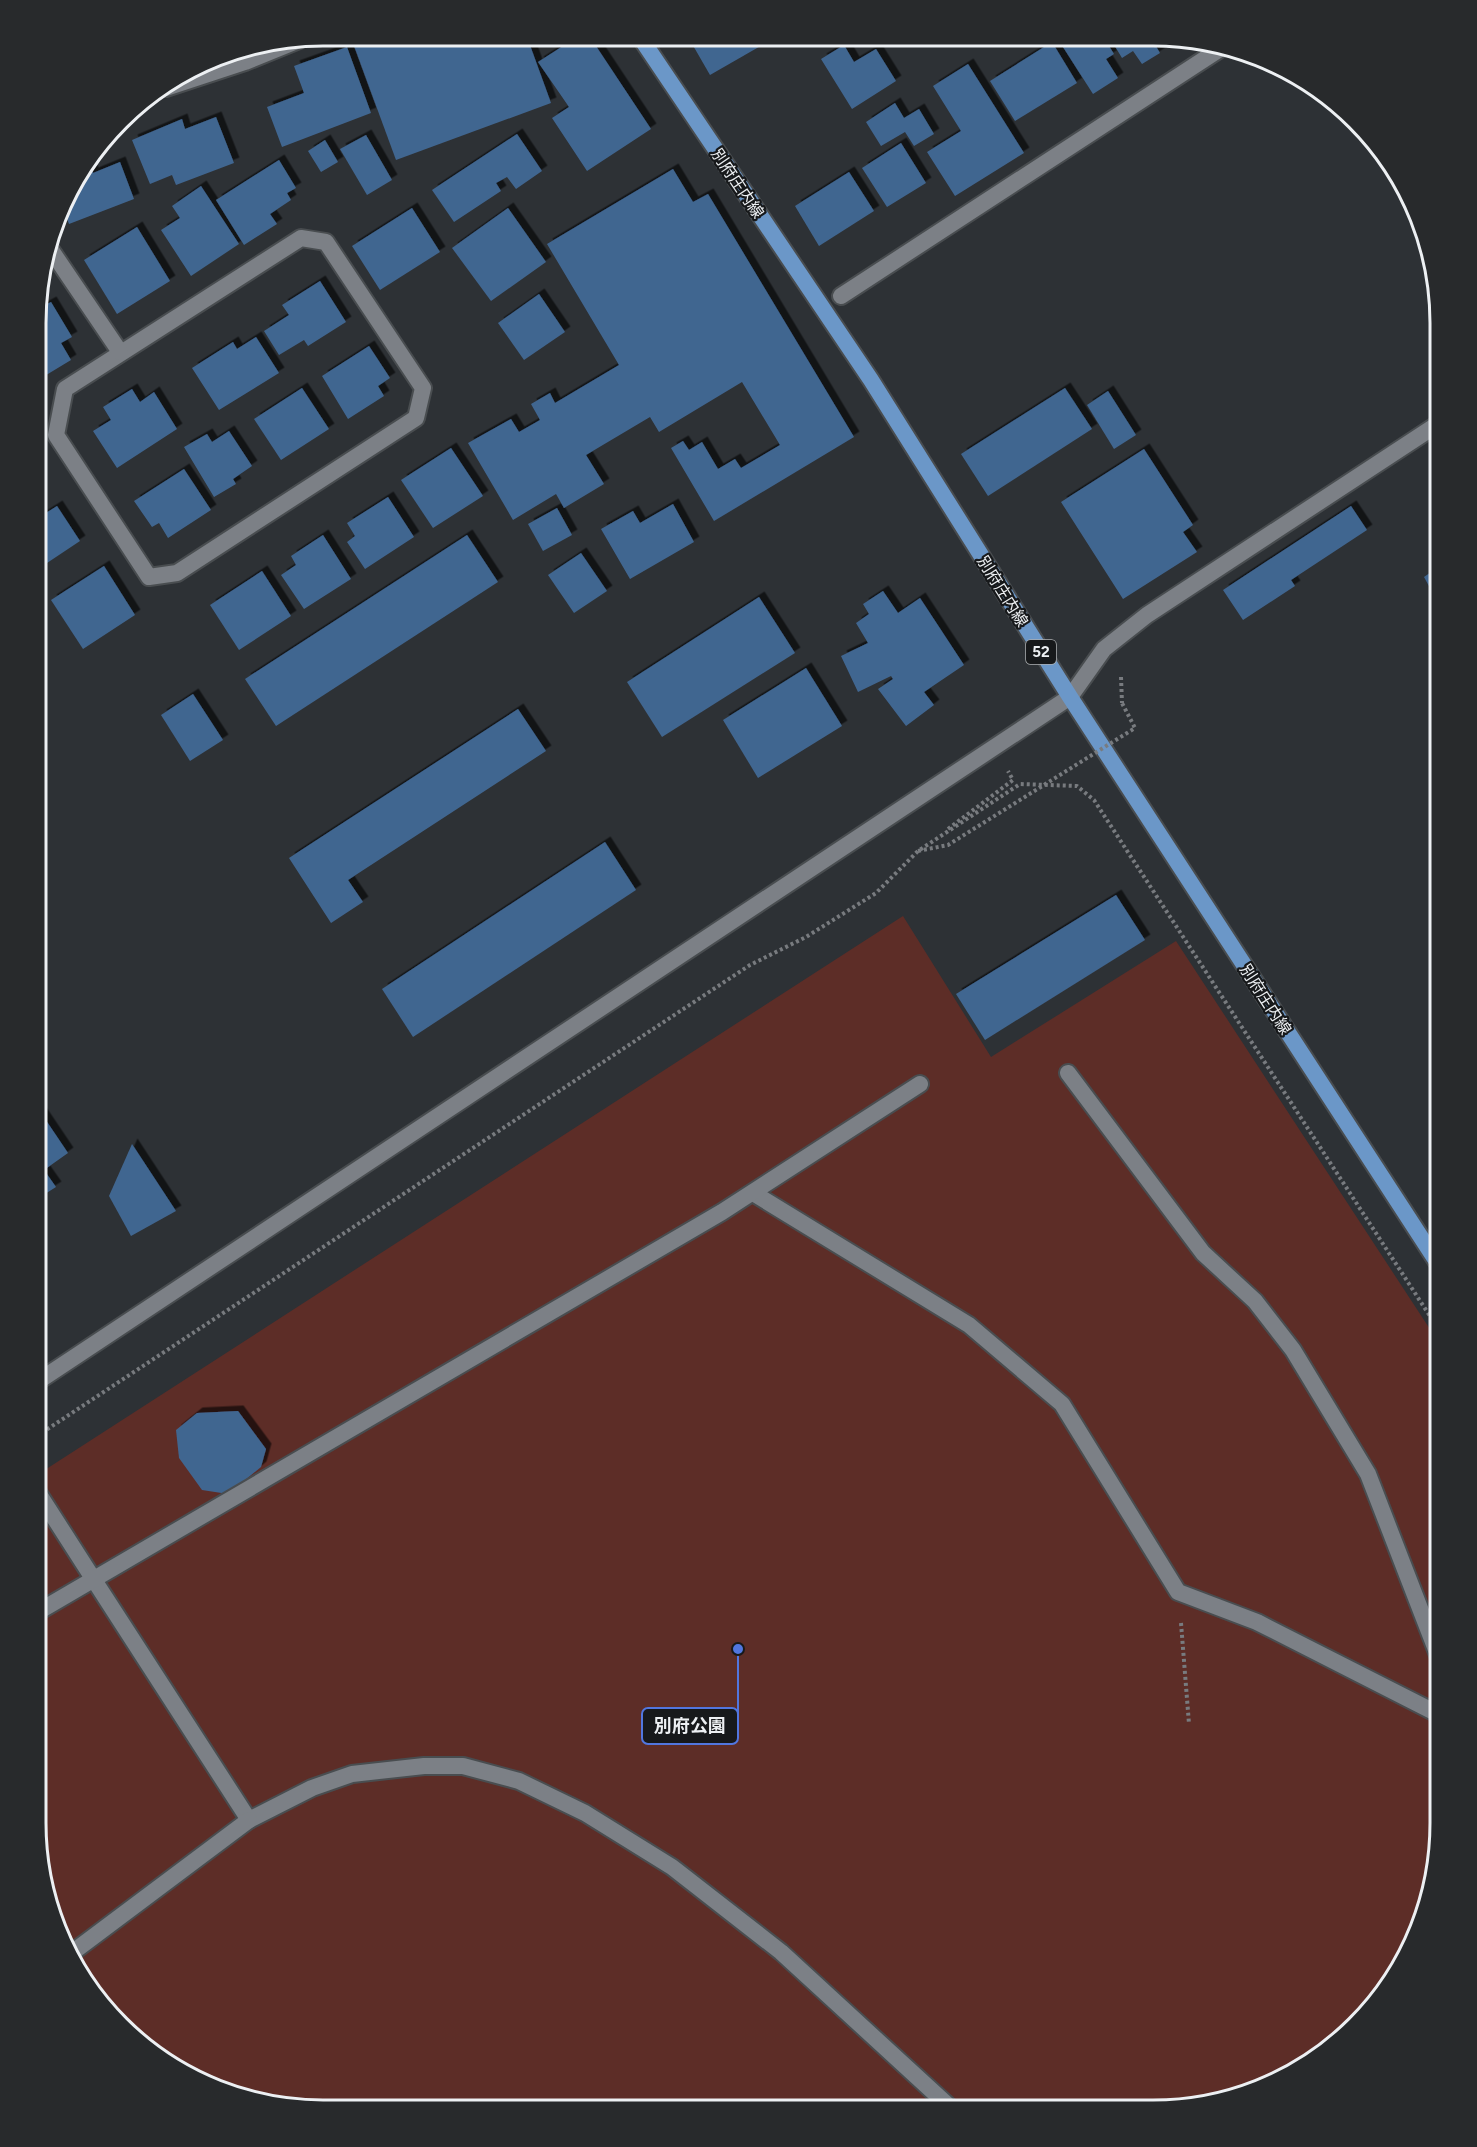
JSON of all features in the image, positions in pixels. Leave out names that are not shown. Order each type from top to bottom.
[{"type":"main road","name":"別府庄内線","points":[[646,46],[871,380],[1070,697],[1430,1251]]},
{"type":"street","points":[[195,79],[270,52]]},
{"type":"street","points":[[841,296],[1213,53]]},
{"type":"street","points":[[301,238],[326,242],[423,388],[416,418],[177,573],[148,577],[56,435],[65,389],[120,352],[301,238]]},
{"type":"street","points":[[55,256],[120,352]]},
{"type":"street","points":[[46,1376],[1070,697],[1104,649],[1147,615],[1430,429]]},
{"type":"street","points":[[1068,1072],[1203,1252],[1255,1301],[1293,1350],[1368,1474],[1430,1634]]},
{"type":"street","points":[[46,1608],[753,1192],[920,1084]]},
{"type":"street","points":[[753,1192],[969,1325],[1062,1404],[1178,1592],[1257,1622],[1430,1710]]},
{"type":"street","points":[[46,1505],[249,1820]]},
{"type":"street","points":[[77,1949],[249,1820],[312,1788],[351,1774],[424,1766],[463,1766],[519,1781],[585,1813],[681,1874],[781,1952],[942,2100]]},
{"type":"path","points":[[918,851],[948,845],[1135,728],[1122,703]]},
{"type":"path","points":[[46,1430],[750,965],[806,937],[876,893],[918,851],[1020,784],[1077,786],[1088,793],[1430,1317]]},
{"type":"path","points":[[1178,1592],[1189,1724]]},
{"type":"shaded area","points":[[903,916],[991,1057],[1176,941],[1430,1329],[1430,1842],[1425,1878],[1416,1913],[1402,1946],[1384,1977],[1362,2006],[1336,2032],[1307,2054],[1276,2072],[1243,2086],[1190,2098],[1172,2100],[305,2100],[269,2095],[234,2086],[201,2072],[170,2054],[141,2032],[115,2006],[84,1962],[61,1913],[52,1878],[46,1824],[46,1469]]},
{"type":"building","points":[[354,46],[530,46],[551,103],[396,160]]},
{"type":"building","points":[[563,46],[596,46],[651,129],[587,171],[552,118],[569,107],[538,62]]},
{"type":"building","points":[[693,46],[760,46],[710,75]]},
{"type":"building","points":[[842,46],[845,46],[854,62],[876,49],[896,81],[852,109],[821,59]]},
{"type":"building","points":[[1046,46],[1054,46],[1077,83],[1015,121],[990,81]]},
{"type":"building","points":[[1109,46],[1114,54],[1106,59],[1118,78],[1093,94],[1063,47]]},
{"type":"building","points":[[1115,46],[1156,46],[1160,53],[1142,64],[1133,51],[1122,58]]},
{"type":"building","points":[[347,47],[371,113],[282,147],[267,107],[304,93],[294,66]]},
{"type":"building","points":[[968,64],[1024,153],[955,196],[927,152],[961,131],[933,86]]},
{"type":"building","points":[[895,103],[904,118],[919,109],[934,134],[914,146],[905,132],[881,146],[866,122]]},
{"type":"building","points":[[216,117],[234,163],[176,185],[172,175],[150,184],[132,140],[182,119],[185,129]]},
{"type":"building","points":[[517,134],[542,171],[516,189],[507,177],[496,183],[501,191],[454,222],[432,190]]},
{"type":"building","points":[[366,135],[392,180],[367,195],[340,149]]},
{"type":"building","points":[[325,140],[338,162],[321,172],[308,151]]},
{"type":"building","points":[[901,143],[926,183],[887,207],[862,168]]},
{"type":"building","points":[[279,160],[296,188],[287,193],[291,200],[270,214],[277,224],[244,245],[216,200]]},
{"type":"building","points":[[120,162],[134,199],[69,224],[67,219],[75,201],[92,171],[93,173]]},
{"type":"building","points":[[673,169],[693,202],[708,194],[854,437],[714,521],[671,448],[683,441],[689,450],[702,442],[718,469],[735,459],[741,468],[780,445],[742,382],[659,432],[650,417],[586,455],[604,484],[564,508],[556,494],[513,520],[468,443],[511,419],[519,432],[540,420],[531,404],[550,393],[555,403],[619,365],[547,244]]},
{"type":"building","points":[[849,172],[874,211],[819,246],[795,206]]},
{"type":"building","points":[[201,186],[239,244],[191,276],[161,230],[180,218],[172,206]]},
{"type":"building","points":[[412,208],[440,252],[380,290],[352,246]]},
{"type":"building","points":[[508,208],[546,262],[491,301],[452,248]]},
{"type":"building","points":[[137,227],[170,281],[117,314],[84,260]]},
{"type":"building","points":[[320,281],[346,322],[308,346],[304,340],[279,355],[264,331],[289,315],[282,305]]},
{"type":"building","points":[[539,294],[565,332],[524,360],[498,323]]},
{"type":"building","points":[[51,302],[72,337],[61,343],[71,360],[46,375],[46,323],[47,304]]},
{"type":"building","points":[[256,337],[279,373],[219,410],[192,368],[233,342],[237,349]]},
{"type":"building","points":[[369,346],[390,378],[378,386],[384,396],[348,419],[322,376]]},
{"type":"building","points":[[302,388],[329,429],[281,460],[254,419]]},
{"type":"building","points":[[1065,388],[1092,429],[988,496],[961,454]]},
{"type":"building","points":[[132,389],[140,402],[154,392],[177,429],[117,468],[93,431],[111,420],[103,407]]},
{"type":"building","points":[[1108,391],[1136,435],[1114,449],[1087,405]]},
{"type":"building","points":[[229,431],[252,466],[233,479],[236,484],[214,497],[184,447],[207,434],[212,442]]},
{"type":"building","points":[[451,448],[483,496],[433,528],[401,480]]},
{"type":"building","points":[[1144,449],[1193,525],[1183,532],[1197,552],[1123,599],[1061,502]]},
{"type":"building","points":[[184,469],[211,510],[168,538],[159,523],[152,527],[134,501]]},
{"type":"building","points":[[388,497],[414,537],[365,569],[347,542],[355,536],[347,523]]},
{"type":"building","points":[[673,504],[694,542],[630,579],[601,529],[633,511],[640,523]]},
{"type":"building","points":[[57,506],[80,541],[46,564],[46,513]]},
{"type":"building","points":[[1351,506],[1367,530],[1291,580],[1295,586],[1243,620],[1223,590]]},
{"type":"building","points":[[557,508],[572,535],[543,551],[528,524]]},
{"type":"building","points":[[323,535],[351,579],[304,609],[281,575],[296,565],[291,556]]},
{"type":"building","points":[[467,535],[498,582],[276,726],[245,679]]},
{"type":"building","points":[[581,553],[607,591],[574,613],[548,575]]},
{"type":"building","points":[[104,566],[135,615],[83,649],[51,600]]},
{"type":"building","points":[[262,571],[291,616],[239,650],[210,605]]},
{"type":"building","points":[[1430,573],[1430,588],[1424,577]]},
{"type":"building","points":[[883,591],[898,613],[920,598],[964,665],[924,692],[934,705],[906,726],[878,689],[893,679],[891,676],[858,692],[841,656],[868,643],[856,623],[869,614],[863,604]]},
{"type":"building","points":[[759,597],[795,653],[662,737],[627,682]]},
{"type":"building","points":[[806,668],[842,726],[758,778],[723,720]]},
{"type":"building","points":[[193,694],[223,740],[190,761],[161,715]]},
{"type":"building","points":[[518,709],[546,751],[348,880],[363,902],[331,923],[289,858]]},
{"type":"building","points":[[605,842],[636,890],[413,1037],[382,989]]},
{"type":"building","points":[[1116,895],[1145,940],[985,1040],[956,994]]},
{"type":"building","points":[[46,1120],[68,1153],[46,1169]]},
{"type":"building","points":[[132,1144],[176,1211],[131,1236],[109,1196]]},
{"type":"building","points":[[46,1173],[56,1187],[46,1193]]},
{"type":"building","points":[[238,1411],[266,1449],[261,1467],[228,1494],[202,1490],[179,1458],[176,1430],[197,1413]]},
{"type":"place","name":"別府公園","points":[[738,1649]]}]
